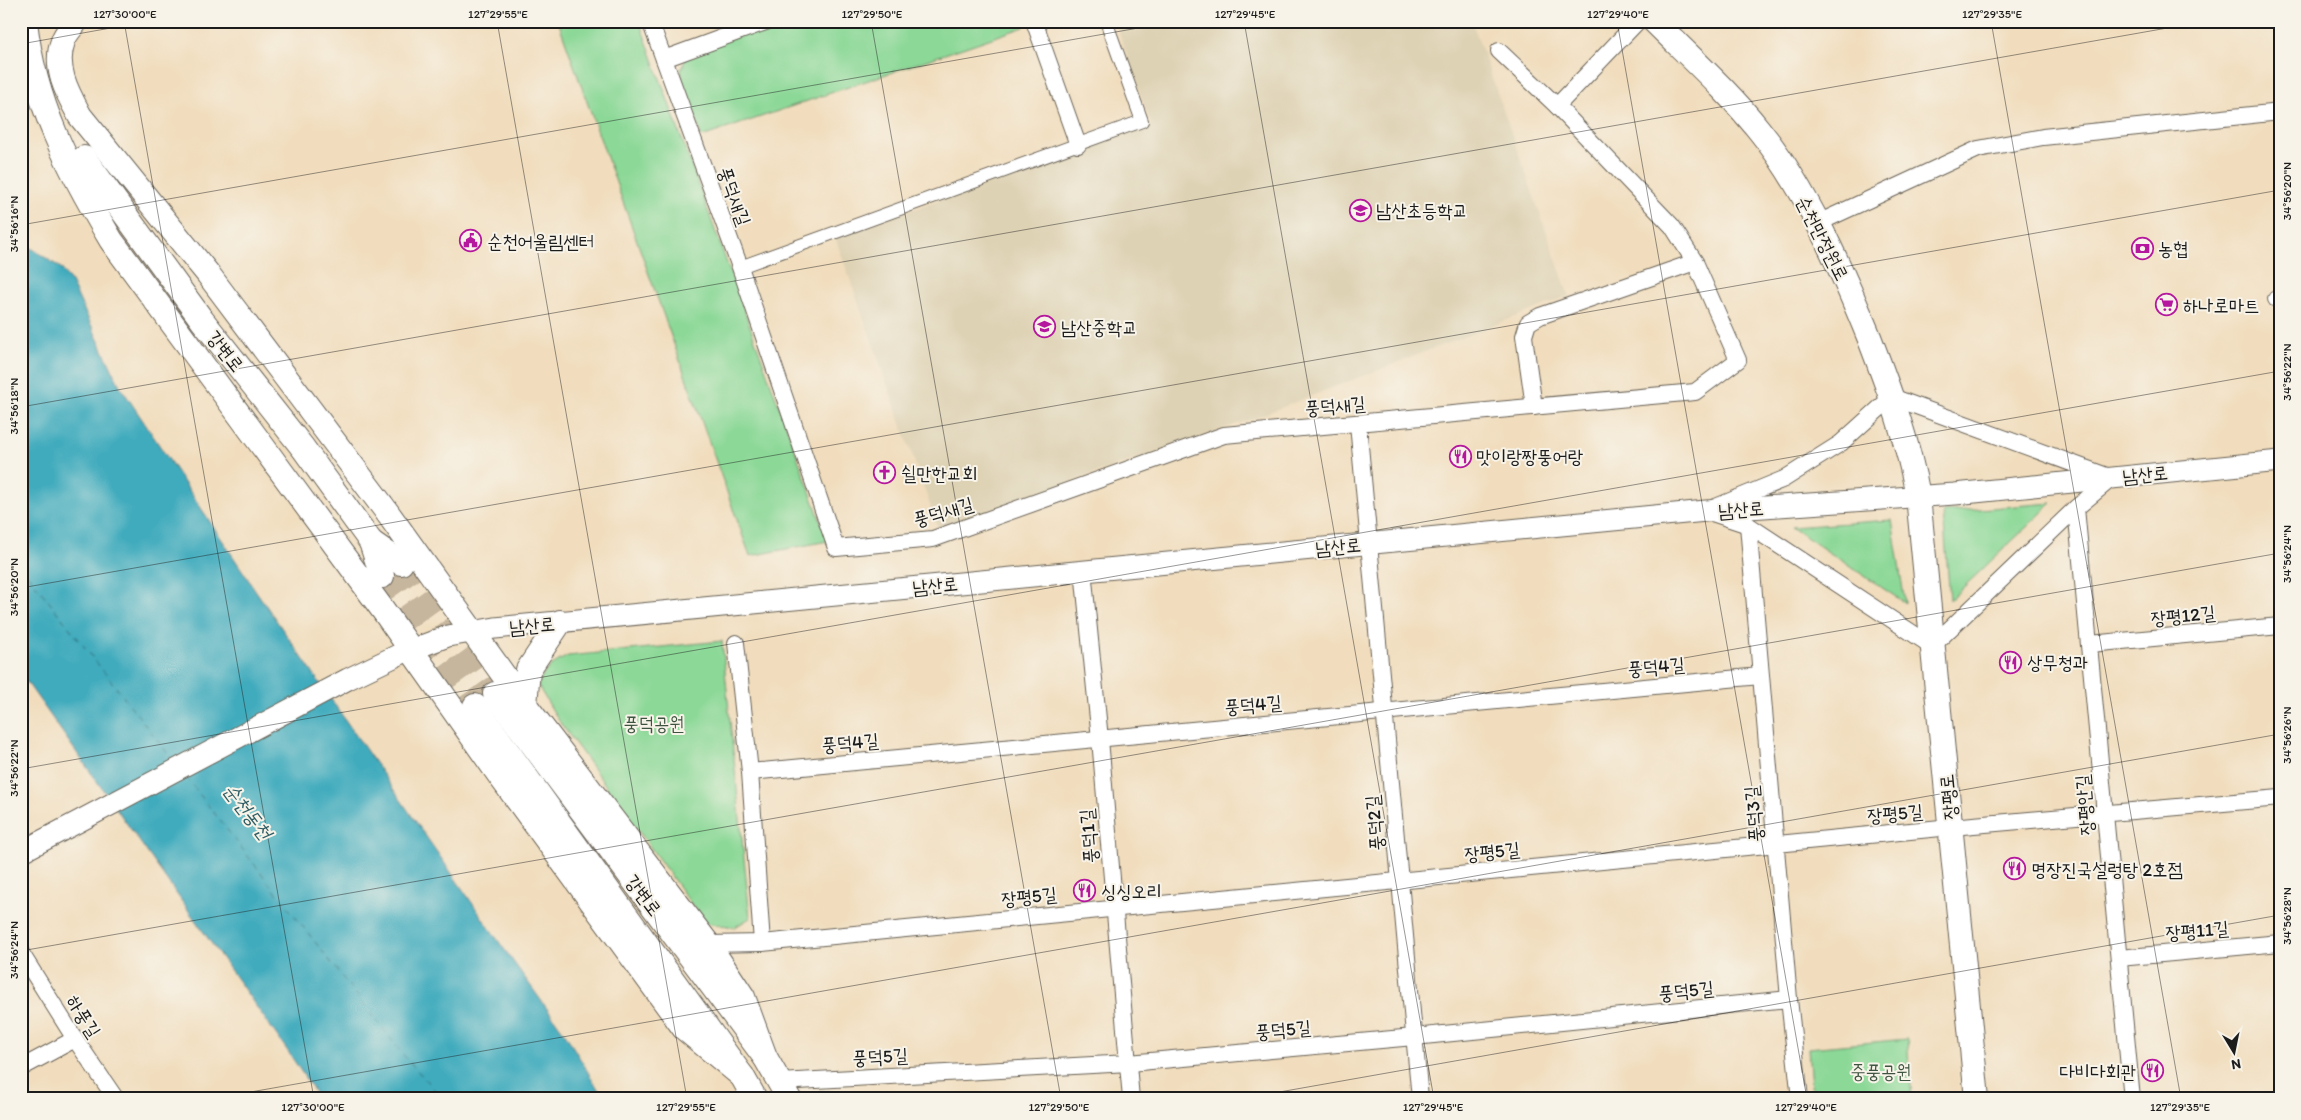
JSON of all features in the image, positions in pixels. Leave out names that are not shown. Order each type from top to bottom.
[{"type":"main road","points":[[25,21],[33,70],[42,99],[75,179],[111,240],[406,652],[684,1028],[742,1076]]},
{"type":"main road","points":[[76,21],[63,41],[60,66],[84,158]]},
{"type":"main road","name":"순천만정원로","points":[[1654,21],[1725,91],[1760,131],[1783,164],[1818,223],[1854,300],[1892,397],[1909,452],[1918,496]]},
{"type":"main road","points":[[65,88],[80,116],[208,274],[384,508],[525,705],[708,944],[743,997],[765,1057]]},
{"type":"main road","name":"강변로","points":[[42,99],[202,320],[303,448],[371,542],[382,576]]},
{"type":"main road","name":"장평로","points":[[1918,496],[1977,1099]]},
{"type":"main road","name":"강변로","points":[[371,542],[401,562]]},
{"type":"main road","points":[[525,705],[528,670],[560,622]]},
{"type":"main road","name":"강변로","points":[[496,694],[765,1057],[784,1090]]},
{"type":"main road","name":"강변로","points":[[475,706],[742,1076],[755,1099]]},
{"type":"street","name":"풍덕새길","points":[[650,21],[740,267],[836,548],[933,539],[1224,435],[1695,392],[1738,360],[1695,262],[1672,226],[1557,106],[1499,51]]},
{"type":"street","points":[[664,59],[768,21]]},
{"type":"street","points":[[1034,21],[1078,145]]},
{"type":"street","points":[[740,267],[1142,121],[1106,21]]},
{"type":"street","points":[[1557,106],[1638,21]]},
{"type":"street","points":[[1818,223],[1978,149],[2043,137],[2280,112]]},
{"type":"street","points":[[1534,407],[1524,336],[1528,323],[1540,316],[1695,262]]},
{"type":"street","points":[[1892,397],[2112,478],[2076,508],[1932,646],[1748,525],[1706,511],[1784,479],[1841,443],[1892,397]]},
{"type":"street","name":"풍덕2길","points":[[1358,424],[1420,1099]]},
{"type":"street","name":"남산로","points":[[21,852],[348,679],[406,652],[448,636],[495,628],[1083,570],[1706,511],[1918,496],[2280,461]]},
{"type":"street","name":"장평안길","points":[[2076,508],[2132,1099]]},
{"type":"street","name":"풍덕3길","points":[[1748,525],[1789,999],[1800,1099]]},
{"type":"street","name":"풍덕1길","points":[[1083,570],[1100,739],[1131,1099]]},
{"type":"street","name":"장평12길","points":[[2090,644],[2280,626]]},
{"type":"street","points":[[736,643],[750,772],[762,943]]},
{"type":"street","name":"풍덕4길","points":[[750,772],[1760,676]]},
{"type":"street","name":"장평5길","points":[[708,944],[762,943],[1951,827],[2280,798]]},
{"type":"street","name":"장평11길","points":[[2119,958],[2280,943]]},
{"type":"street","name":"하풍길","points":[[21,953],[75,1039],[116,1099]]},
{"type":"street","name":"풍덕5길","points":[[784,1090],[1128,1063],[1414,1037],[1789,999]]},
{"type":"street","points":[[21,1068],[75,1039]]},
{"type":"shaded area","points":[[1115,21],[1472,21],[1569,296],[1255,418],[938,528],[835,237],[1151,125]]},
{"type":"green space","points":[[558,21],[639,21],[828,541],[750,556]]},
{"type":"green space","points":[[780,21],[1022,21],[1024,27],[702,137],[683,84],[681,70],[686,58],[698,50]]},
{"type":"green space","points":[[2052,503],[1950,600],[1943,512]]},
{"type":"green space","points":[[1892,520],[1905,603],[1791,527]]},
{"type":"green space","name":"풍덕공원","points":[[722,641],[750,918],[735,927],[705,923],[559,721],[538,686],[549,668],[568,656]]},
{"type":"green space","name":"중풍공원","points":[[1907,1039],[1912,1099],[1812,1099],[1808,1048]]},
{"type":"water","name":"순천동천","points":[[21,241],[61,268],[71,282],[120,386],[256,591],[502,946],[566,1035],[604,1099],[319,1099],[287,1050],[21,674]]},
{"type":"ferry route","points":[[21,566],[173,760]]},
{"type":"ferry route","points":[[186,777],[405,1057],[443,1099]]},
{"type":"tunnel","points":[[401,563],[495,694]]},
{"type":"tunnel","points":[[382,576],[475,706]]},
{"type":"place","name":"남산초등학교","points":[[1360,210]]},
{"type":"place","name":"순천어울림센터","points":[[471,241]]},
{"type":"place","name":"농협","points":[[2142,248]]},
{"type":"place","name":"하나로마트","points":[[2167,305]]},
{"type":"place","name":"남산중학교","points":[[1045,327]]},
{"type":"place","name":"맛이랑짱뚱어랑","points":[[1460,456]]},
{"type":"place","name":"쉴만한교회","points":[[885,473]]},
{"type":"place","name":"상무청과","points":[[2011,662]]},
{"type":"place","name":"명장진국설렁탕 2호점","points":[[2015,869]]},
{"type":"place","name":"싱싱오리","points":[[1085,891]]},
{"type":"place","name":"다비다회관","points":[[2152,1071]]}]
